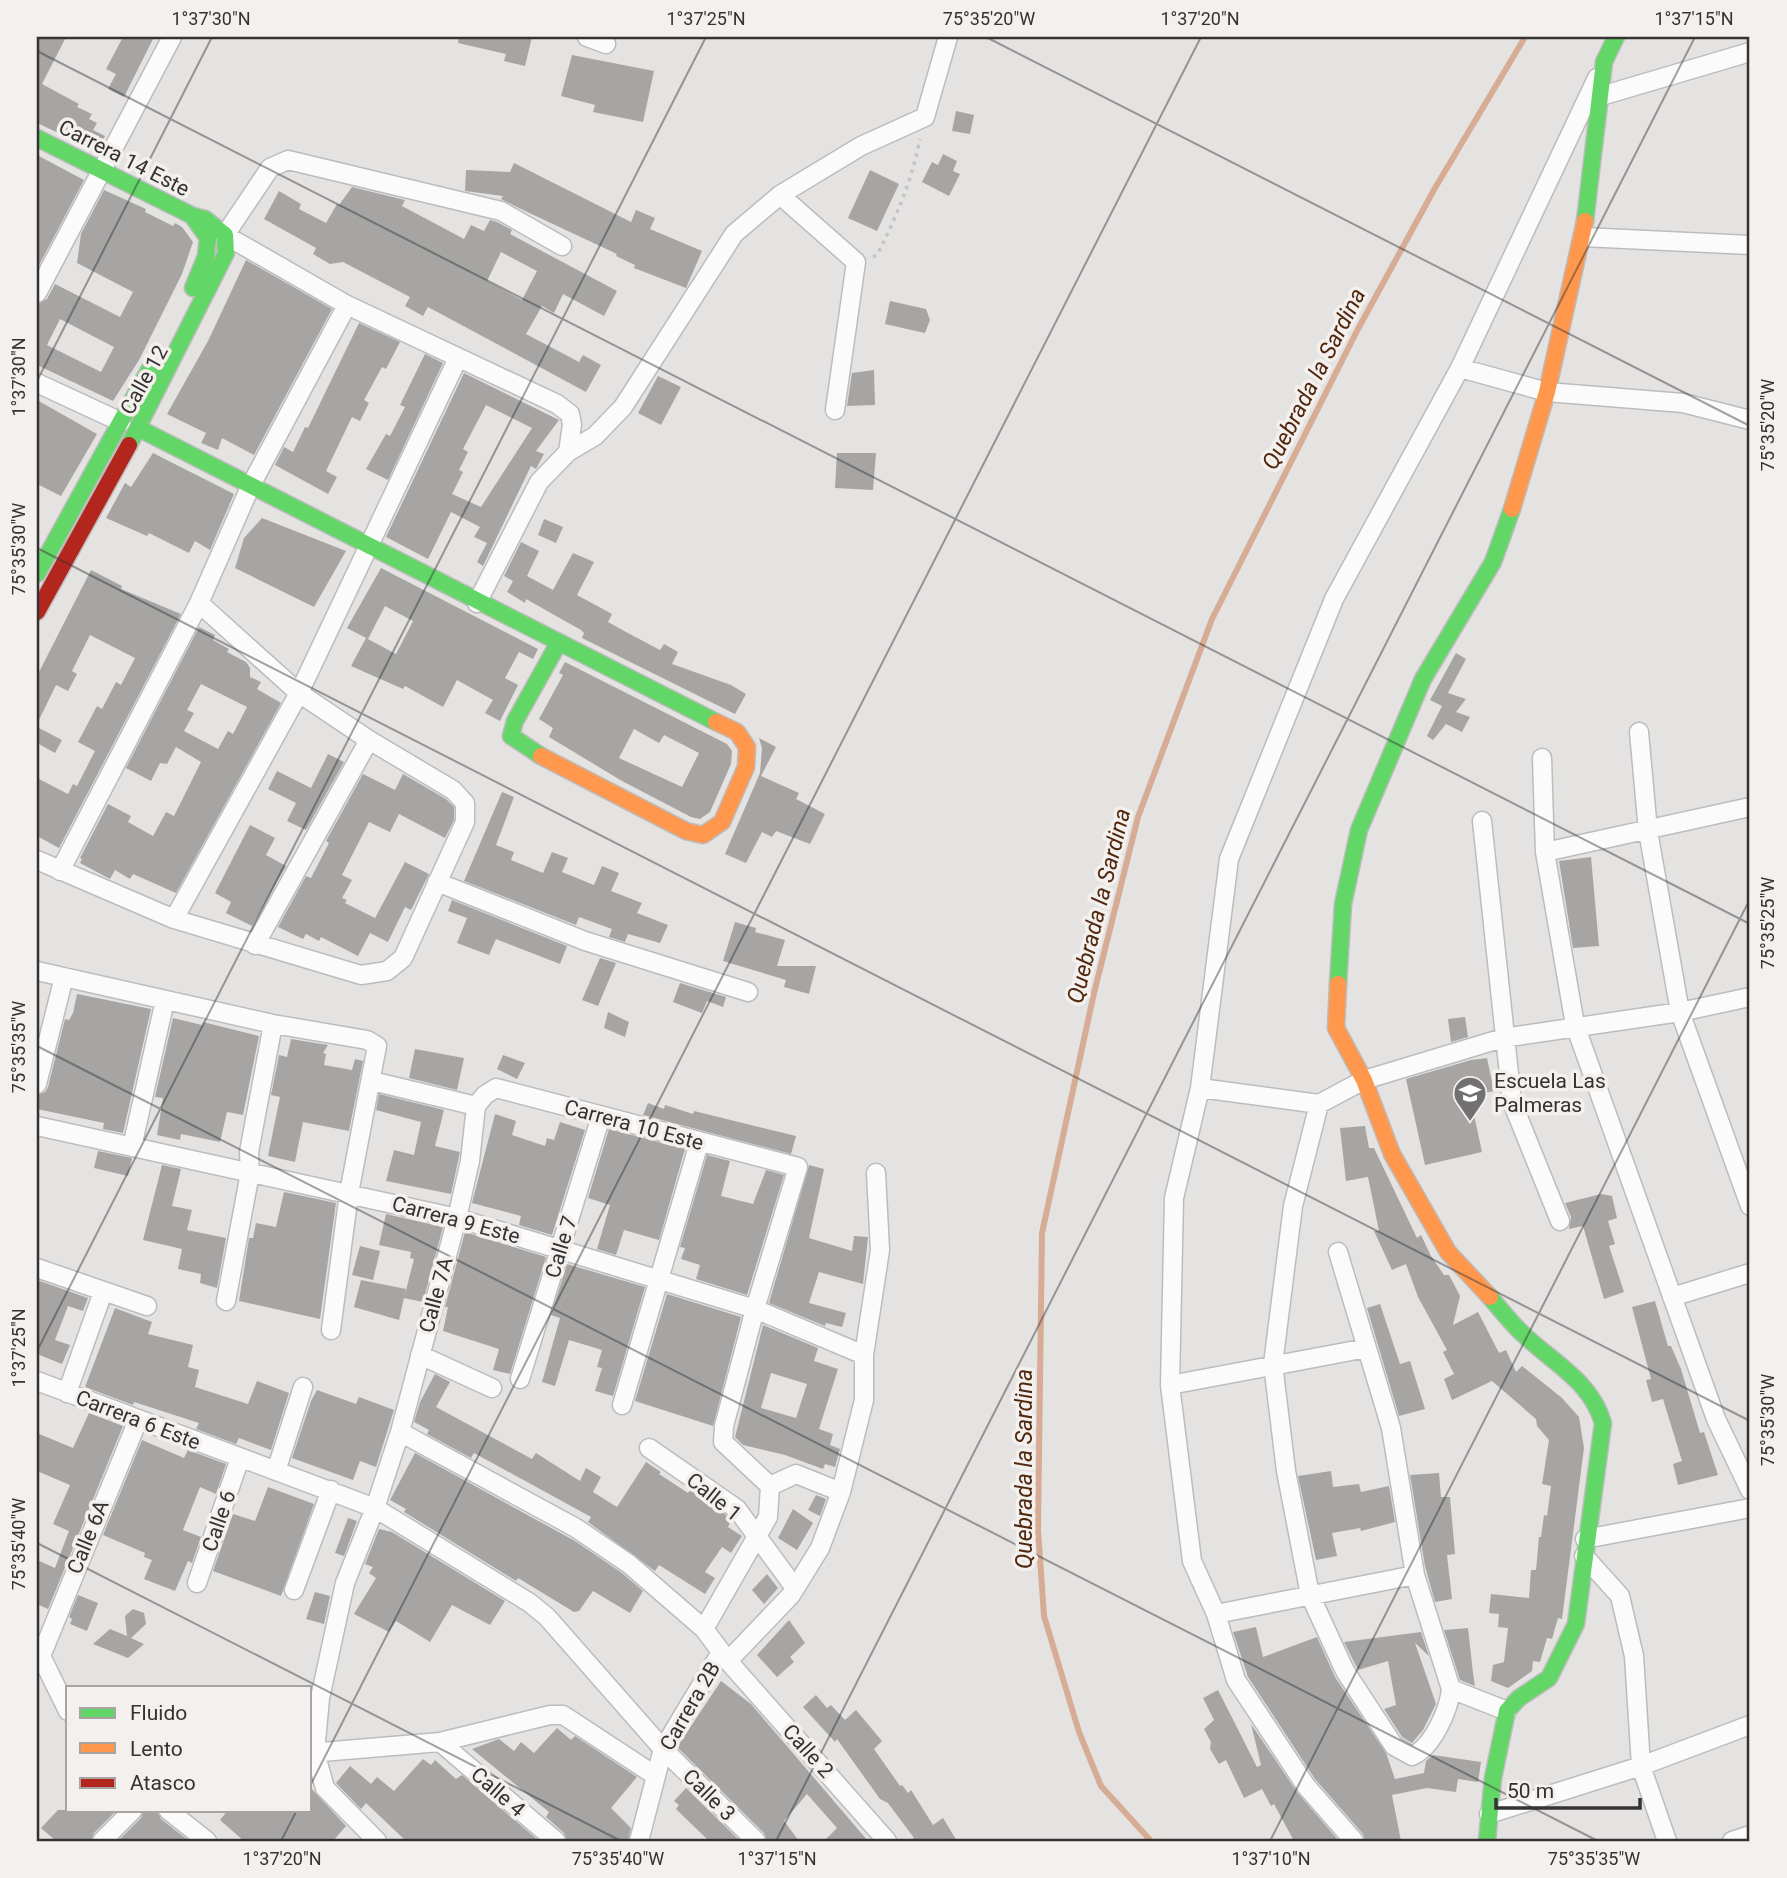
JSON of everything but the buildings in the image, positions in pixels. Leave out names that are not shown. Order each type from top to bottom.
[{"type":"street","points":[[37,293],[172,37]]},
{"type":"street","points":[[587,37],[606,44]]},
{"type":"street","points":[[477,603],[538,482],[568,452],[595,436],[623,407],[734,234],[780,195],[861,146],[925,117],[948,37]]},
{"type":"street","points":[[1354,1841],[1306,1786],[1236,1681],[1216,1614],[1192,1561],[1170,1385],[1174,1198],[1200,1088],[1229,859],[1334,598],[1460,368],[1616,37]]},
{"type":"street","points":[[1601,96],[1750,52]]},
{"type":"street","points":[[1487,1841],[1489,1814],[1507,1711],[1519,1698],[1549,1678],[1576,1624],[1603,1423],[1598,1406],[1588,1390],[1524,1335],[1448,1252],[1392,1154],[1364,1080],[1336,1028],[1343,904],[1359,830],[1423,679],[1493,562],[1547,392],[1583,237],[1604,62]]},
{"type":"street","name":"Carrera 14 Este","points":[[37,138],[192,216]]},
{"type":"street","name":"Calle 12","points":[[37,573],[129,425],[214,279],[226,253],[225,235],[270,168],[288,160],[501,211],[562,246]]},
{"type":"street","points":[[780,195],[856,262],[835,410]]},
{"type":"street","points":[[192,216],[205,219],[225,235],[346,305],[457,360],[557,404],[570,414],[572,425],[568,452]]},
{"type":"street","name":"Calle 12","points":[[37,612],[129,425],[206,256],[208,238],[192,216]]},
{"type":"street","points":[[1583,237],[1750,245]]},
{"type":"street","points":[[60,871],[199,603],[251,485],[346,305]]},
{"type":"street","points":[[174,919],[299,693],[457,360]]},
{"type":"street","points":[[1460,368],[1547,392],[1683,403],[1750,420]]},
{"type":"street","points":[[37,383],[251,485],[371,545],[477,603],[737,732],[747,747],[746,767],[722,822],[703,835],[685,831],[525,748],[511,736],[515,721],[558,644]]},
{"type":"street","points":[[37,860],[174,919],[360,975],[387,971],[403,958],[465,822],[465,803],[453,790],[369,740],[299,693],[199,603]]},
{"type":"street","points":[[1639,732],[1648,831],[1680,1012],[1750,1206]]},
{"type":"street","points":[[255,944],[369,740]]},
{"type":"street","points":[[1542,758],[1545,852],[1575,1026],[1716,1419],[1750,1490]]},
{"type":"street","points":[[1545,852],[1750,807]]},
{"type":"street","points":[[1482,821],[1503,1038],[1512,1102],[1560,1221]]},
{"type":"street","points":[[437,882],[585,940],[748,992]]},
{"type":"street","points":[[37,971],[273,1024],[367,1040],[377,1046],[349,1193],[331,1330]]},
{"type":"street","points":[[37,1084],[64,977]]},
{"type":"street","points":[[1200,1088],[1319,1104],[1364,1080],[1503,1038],[1680,1012],[1750,997]]},
{"type":"street","points":[[132,1147],[165,1000]]},
{"type":"street","points":[[226,1301],[250,1173],[249,1152],[273,1024]]},
{"type":"street","points":[[372,1081],[476,1106]]},
{"type":"street","name":"Carrera 10 Este","points":[[476,1106],[485,1095],[496,1088],[798,1167],[755,1310]]},
{"type":"street","points":[[1319,1104],[1293,1206],[1273,1364],[1286,1471],[1310,1595],[1345,1671],[1394,1746],[1412,1756],[1423,1752],[1449,1702],[1451,1689],[1415,1575],[1391,1428],[1338,1252]]},
{"type":"street","name":"Calle 7A","points":[[312,1752],[320,1698],[345,1583],[375,1508],[400,1432],[457,1218],[470,1161],[476,1106]]},
{"type":"street","name":"Calle 7","points":[[520,1379],[601,1116]]},
{"type":"street","name":"Carrera 9 Este","points":[[37,1126],[457,1218],[755,1310],[864,1355]]},
{"type":"street","points":[[622,1405],[699,1143]]},
{"type":"street","name":"Carrera 2B","points":[[639,1841],[663,1749],[724,1656],[795,1588],[820,1548],[841,1492],[864,1400],[864,1355],[880,1250],[876,1173]]},
{"type":"street","points":[[37,1268],[147,1306]]},
{"type":"street","points":[[1672,1297],[1750,1273]]},
{"type":"street","points":[[67,1393],[103,1292]]},
{"type":"street","points":[[704,1629],[768,1517],[769,1486],[723,1442],[724,1426],[755,1310]]},
{"type":"street","points":[[1170,1385],[1367,1348]]},
{"type":"street","points":[[419,1358],[492,1388]]},
{"type":"street","name":"Carrera 6 Este","points":[[37,1382],[375,1508]]},
{"type":"street","points":[[276,1471],[303,1387]]},
{"type":"street","name":"Calle 6A","points":[[39,1655],[138,1420]]},
{"type":"street","name":"Calle 2","points":[[400,1432],[576,1528],[629,1564],[704,1629],[724,1656],[887,1841]]},
{"type":"street","name":"Calle 1","points":[[649,1448],[737,1509],[795,1588]]},
{"type":"street","name":"Calle 6","points":[[197,1583],[240,1458]]},
{"type":"street","points":[[769,1486],[784,1477],[796,1474],[841,1492]]},
{"type":"street","points":[[294,1590],[331,1490]]},
{"type":"street","name":"Calle 3","points":[[375,1508],[547,1616],[663,1749],[756,1841]]},
{"type":"street","points":[[1585,1548],[1750,1508]]},
{"type":"street","points":[[1585,1548],[1620,1596],[1634,1656],[1641,1766],[1667,1841]]},
{"type":"street","points":[[1216,1614],[1415,1575]]},
{"type":"street","points":[[39,1655],[66,1707]]},
{"type":"street","points":[[1451,1689],[1507,1711]]},
{"type":"street","points":[[377,1841],[357,1835],[325,1788],[312,1752],[440,1742],[550,1715],[563,1715],[656,1776]]},
{"type":"street","points":[[1489,1814],[1641,1766],[1750,1725]]},
{"type":"street","name":"Calle 4","points":[[440,1742],[556,1841]]},
{"type":"street","points":[[102,1841],[130,1812]]},
{"type":"street","points":[[171,1812],[207,1841]]},
{"type":"street","points":[[1732,1841],[1750,1835]]},
{"type":"path","points":[[856,262],[877,255],[891,227],[914,172],[925,117]]},
{"type":"waterway","name":"Quebrada la Sardina","points":[[1151,1841],[1101,1786],[1079,1732],[1044,1616],[1038,1529],[1042,1233],[1094,993],[1138,817],[1212,619],[1358,329],[1435,188],[1525,37]]},
{"type":"traffic: fast","points":[[1585,221],[1604,62],[1616,37]]},
{"type":"traffic: fast","points":[[37,138],[193,216],[205,219],[225,235],[226,253],[129,445]]},
{"type":"traffic: fast","points":[[193,217],[208,238],[206,256],[193,288]]},
{"type":"traffic: fast","points":[[37,574],[149,370]]},
{"type":"traffic: fast","points":[[138,428],[716,722]]},
{"type":"traffic: fast","points":[[1338,984],[1343,904],[1359,830],[1423,679],[1493,562],[1512,509]]},
{"type":"traffic: fast","points":[[541,756],[511,736],[515,721],[558,644]]},
{"type":"traffic: fast","points":[[1487,1841],[1493,1778],[1507,1711],[1519,1698],[1549,1678],[1576,1624],[1603,1423],[1590,1395],[1519,1330],[1490,1297]]},
{"type":"traffic: slow","points":[[1512,509],[1547,392],[1585,221]]},
{"type":"traffic: slow","points":[[541,756],[686,831],[703,835],[722,822],[746,767],[747,747],[737,732],[716,722]]},
{"type":"traffic: slow","points":[[1338,984],[1336,1028],[1364,1080],[1392,1154],[1448,1252],[1490,1297]]},
{"type":"traffic: jam","points":[[37,612],[129,445]]},
{"type":"place","name":"Escuela Las Palmeras","points":[[1470,1123]]}]
